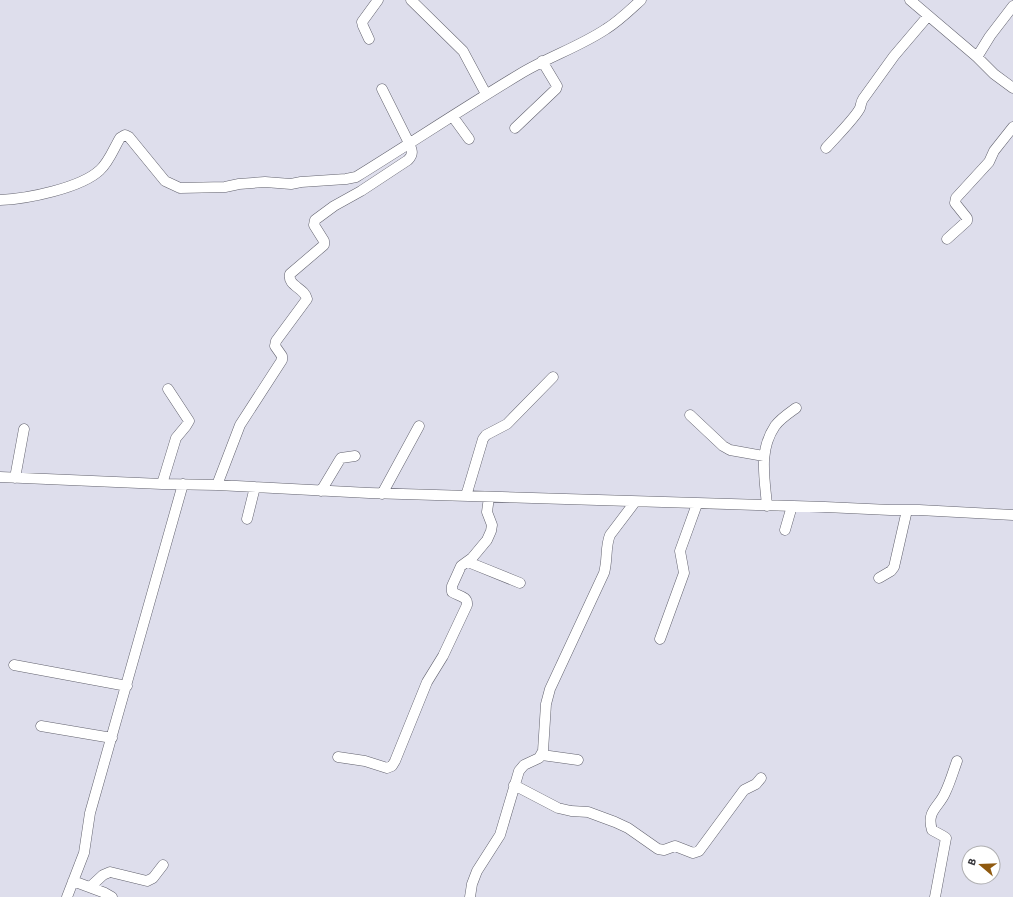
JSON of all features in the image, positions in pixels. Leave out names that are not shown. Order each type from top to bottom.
[{"type":"street","points":[[369,39],[362,22],[378,0]]},
{"type":"street","points":[[411,0],[463,51],[486,94]]},
{"type":"street","points":[[0,200],[32,196],[56,190],[87,179],[101,169],[120,138],[125,135],[129,137],[166,181],[180,188],[225,187],[239,184],[265,182],[291,184],[356,177],[411,148],[455,119],[486,94],[542,61],[574,47],[608,28],[641,0]]},
{"type":"street","points":[[910,0],[977,57],[994,74],[1013,88]]},
{"type":"street","points":[[977,57],[990,36],[1013,6]]},
{"type":"street","points":[[826,148],[855,115],[860,108],[862,101],[894,56],[928,16]]},
{"type":"street","points":[[515,128],[557,86],[542,61]]},
{"type":"street","points":[[217,484],[240,426],[282,360],[282,356],[274,346],[276,341],[307,299],[306,294],[290,281],[289,277],[290,274],[324,245],[324,241],[314,225],[315,220],[334,206],[361,191],[411,157],[411,148],[382,90]]},
{"type":"street","points":[[455,119],[469,139]]},
{"type":"street","points":[[947,239],[967,221],[967,218],[955,203],[956,198],[989,162],[994,151],[1013,127]]},
{"type":"street","points":[[466,496],[483,439],[486,435],[507,424],[554,377]]},
{"type":"street","points":[[162,484],[176,438],[189,421],[168,389]]},
{"type":"street","points":[[767,506],[764,456],[767,443],[775,426],[796,408]]},
{"type":"street","points":[[690,415],[723,446],[730,450],[764,456]]},
{"type":"street","points":[[382,494],[419,426]]},
{"type":"street","points":[[15,478],[24,429]]},
{"type":"street","points":[[321,491],[341,458],[355,456]]},
{"type":"street","points":[[0,477],[162,484],[217,484],[382,494],[792,506],[1013,515]]},
{"type":"street","points":[[67,897],[84,853],[88,821],[183,484]]},
{"type":"street","points":[[247,519],[255,487]]},
{"type":"street","points":[[338,757],[365,761],[387,768],[392,766],[426,682],[443,656],[466,606],[466,599],[454,593],[452,589],[461,566],[468,562],[487,540],[491,531],[492,525],[487,512],[489,497]]},
{"type":"street","points":[[470,897],[472,884],[477,871],[500,835],[514,785],[522,767],[542,755],[545,744],[546,704],[550,689],[604,573],[607,559],[607,540],[635,502]]},
{"type":"street","points":[[660,639],[684,573],[680,551],[697,504]]},
{"type":"street","points":[[785,530],[792,506]]},
{"type":"street","points":[[879,578],[891,571],[894,567],[907,510]]},
{"type":"street","points":[[468,562],[520,583]]},
{"type":"street","points":[[14,665],[126,686]]},
{"type":"street","points":[[41,726],[112,738]]},
{"type":"street","points":[[542,755],[578,760]]},
{"type":"street","points":[[935,897],[946,838],[932,830],[931,815],[934,808],[946,793],[957,761]]},
{"type":"street","points":[[514,785],[558,808],[571,811],[588,812],[615,822],[628,828],[658,849],[664,850],[675,846],[694,853],[699,851],[744,790],[756,784],[761,778]]},
{"type":"street","points":[[90,887],[103,875],[110,872],[147,881],[154,878],[163,865]]},
{"type":"street","points":[[73,881],[112,897]]}]
